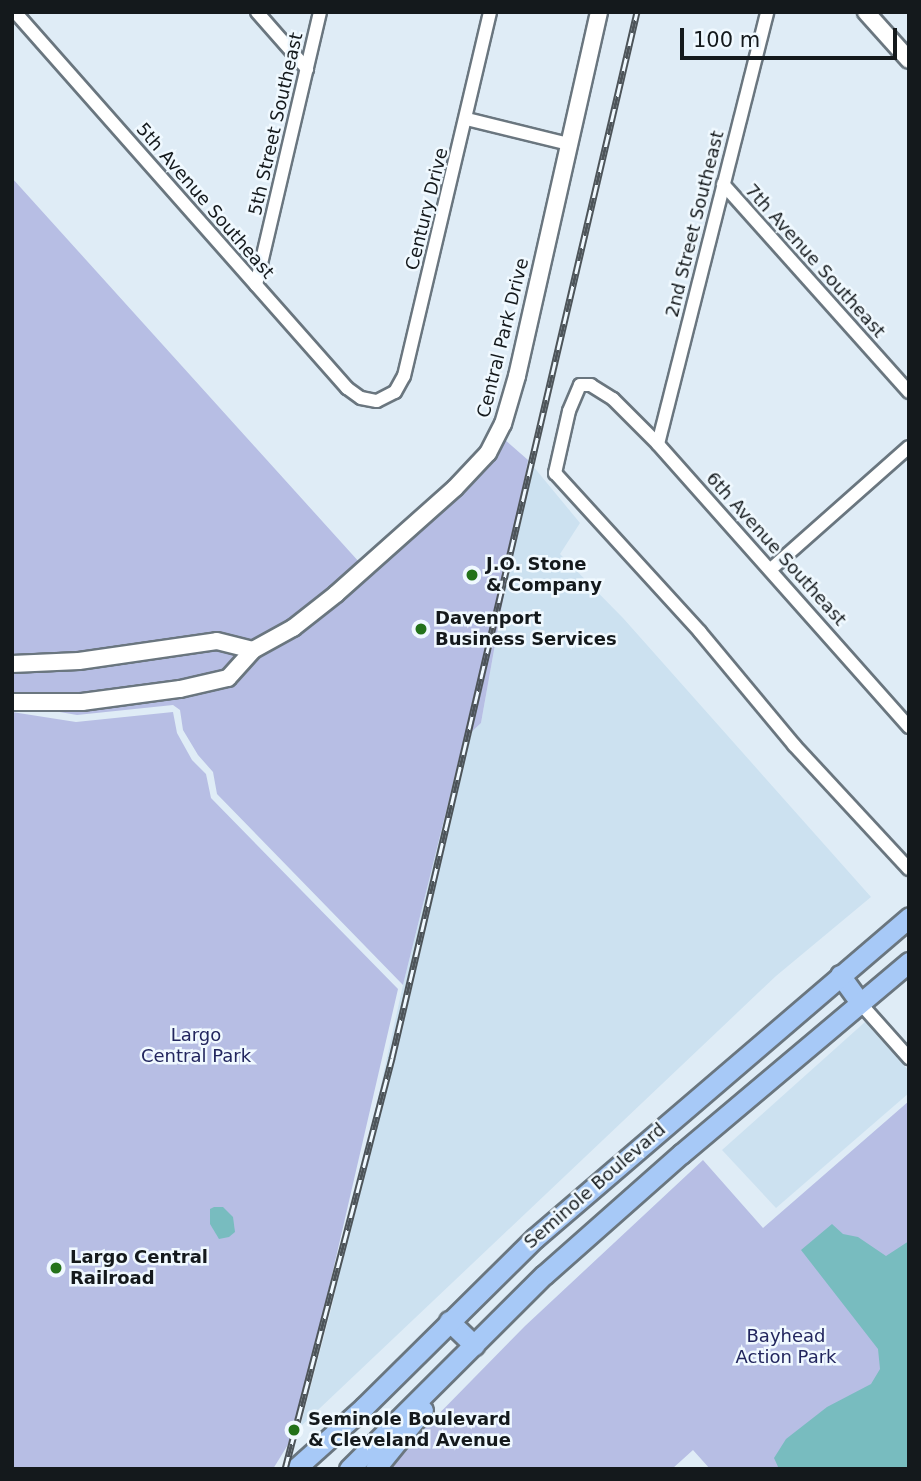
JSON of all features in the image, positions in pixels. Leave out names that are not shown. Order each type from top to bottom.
[{"type":"main road","name":"Seminole Boulevard","points":[[295,1469],[364,1407],[535,1238],[909,917]]},
{"type":"main road","name":"Seminole Boulevard","points":[[349,1469],[544,1275],[909,962]]},
{"type":"main road","points":[[840,975],[860,1003]]},
{"type":"main road","points":[[634,1151],[656,1177]]},
{"type":"main road","points":[[449,1321],[474,1345]]},
{"type":"main road","points":[[375,1469],[422,1412],[430,1388]]},
{"type":"street","name":"5th Avenue Southeast","points":[[15,12],[347,388],[361,398],[377,401]]},
{"type":"street","points":[[257,12],[307,69]]},
{"type":"street","name":"5th Street Southeast","points":[[256,285],[320,12]]},
{"type":"street","points":[[475,12],[490,14]]},
{"type":"street","name":"Central Park Drive","points":[[12,702],[82,702],[229,678],[253,650],[293,628],[336,594],[455,488],[488,453],[503,424],[517,376],[599,12]]},
{"type":"street","name":"2nd Street Southeast","points":[[658,444],[767,12]]},
{"type":"street","points":[[866,12],[909,60]]},
{"type":"street","name":"Century Drive","points":[[377,401],[395,392],[404,376],[490,14]]},
{"type":"street","points":[[467,119],[569,144]]},
{"type":"street","name":"7th Avenue Southeast","points":[[723,184],[909,392]]},
{"type":"street","name":"6th Avenue Southeast","points":[[909,727],[658,444],[613,399],[591,385],[580,385],[569,411],[555,474],[700,632],[794,746],[909,869]]},
{"type":"street","points":[[771,569],[909,447]]},
{"type":"street","points":[[12,664],[79,661],[217,641],[253,650]]},
{"type":"street","points":[[860,1003],[909,1058]]},
{"type":"shaded area","points":[[528,460],[580,523],[560,554],[623,618],[871,897],[776,976],[300,1427],[332,1306],[403,985],[464,739],[481,723]]},
{"type":"shaded area","points":[[865,1022],[909,1071],[909,1093],[776,1208],[722,1150]]},
{"type":"shaded area","points":[[223,1207],[233,1217],[235,1232],[229,1237],[219,1239],[210,1224],[210,1209]]},
{"type":"shaded area","points":[[832,1224],[843,1234],[858,1237],[886,1256],[909,1241],[909,1469],[779,1469],[774,1458],[786,1439],[827,1407],[871,1384],[880,1369],[878,1349],[801,1250]]},
{"type":"green space","points":[[12,178],[360,563],[289,622],[251,641],[217,633],[79,653],[12,656]]},
{"type":"green space","points":[[504,439],[528,460],[481,723],[464,739],[403,985],[217,794],[213,772],[198,755],[183,730],[180,710],[173,705],[77,715],[48,710],[83,710],[180,697],[258,660],[259,655],[298,634],[372,575],[461,493],[493,458]]},
{"type":"green space","points":[[216,649],[239,655],[225,671],[179,681],[83,694],[12,694],[12,672],[79,669]]},
{"type":"green space","name":"Largo Central Park","points":[[12,712],[76,722],[173,712],[177,733],[192,760],[206,774],[211,798],[398,989],[325,1305],[289,1443],[273,1469],[12,1469]]},
{"type":"green space","name":"Bayhead Action Park","points":[[909,1101],[909,1469],[710,1469],[693,1450],[672,1469],[389,1469],[422,1431],[525,1326],[703,1160],[763,1228]]},
{"type":"railway","points":[[285,1469],[392,1058],[637,12]]},
{"type":"place","name":"J.O. Stone & Company","points":[[472,575]]},
{"type":"place","name":"Davenport Business Services","points":[[421,629]]},
{"type":"place","name":"Largo Central Railroad","points":[[56,1268]]},
{"type":"place","name":"Seminole Boulevard & Cleveland Avenue","points":[[294,1430]]}]
